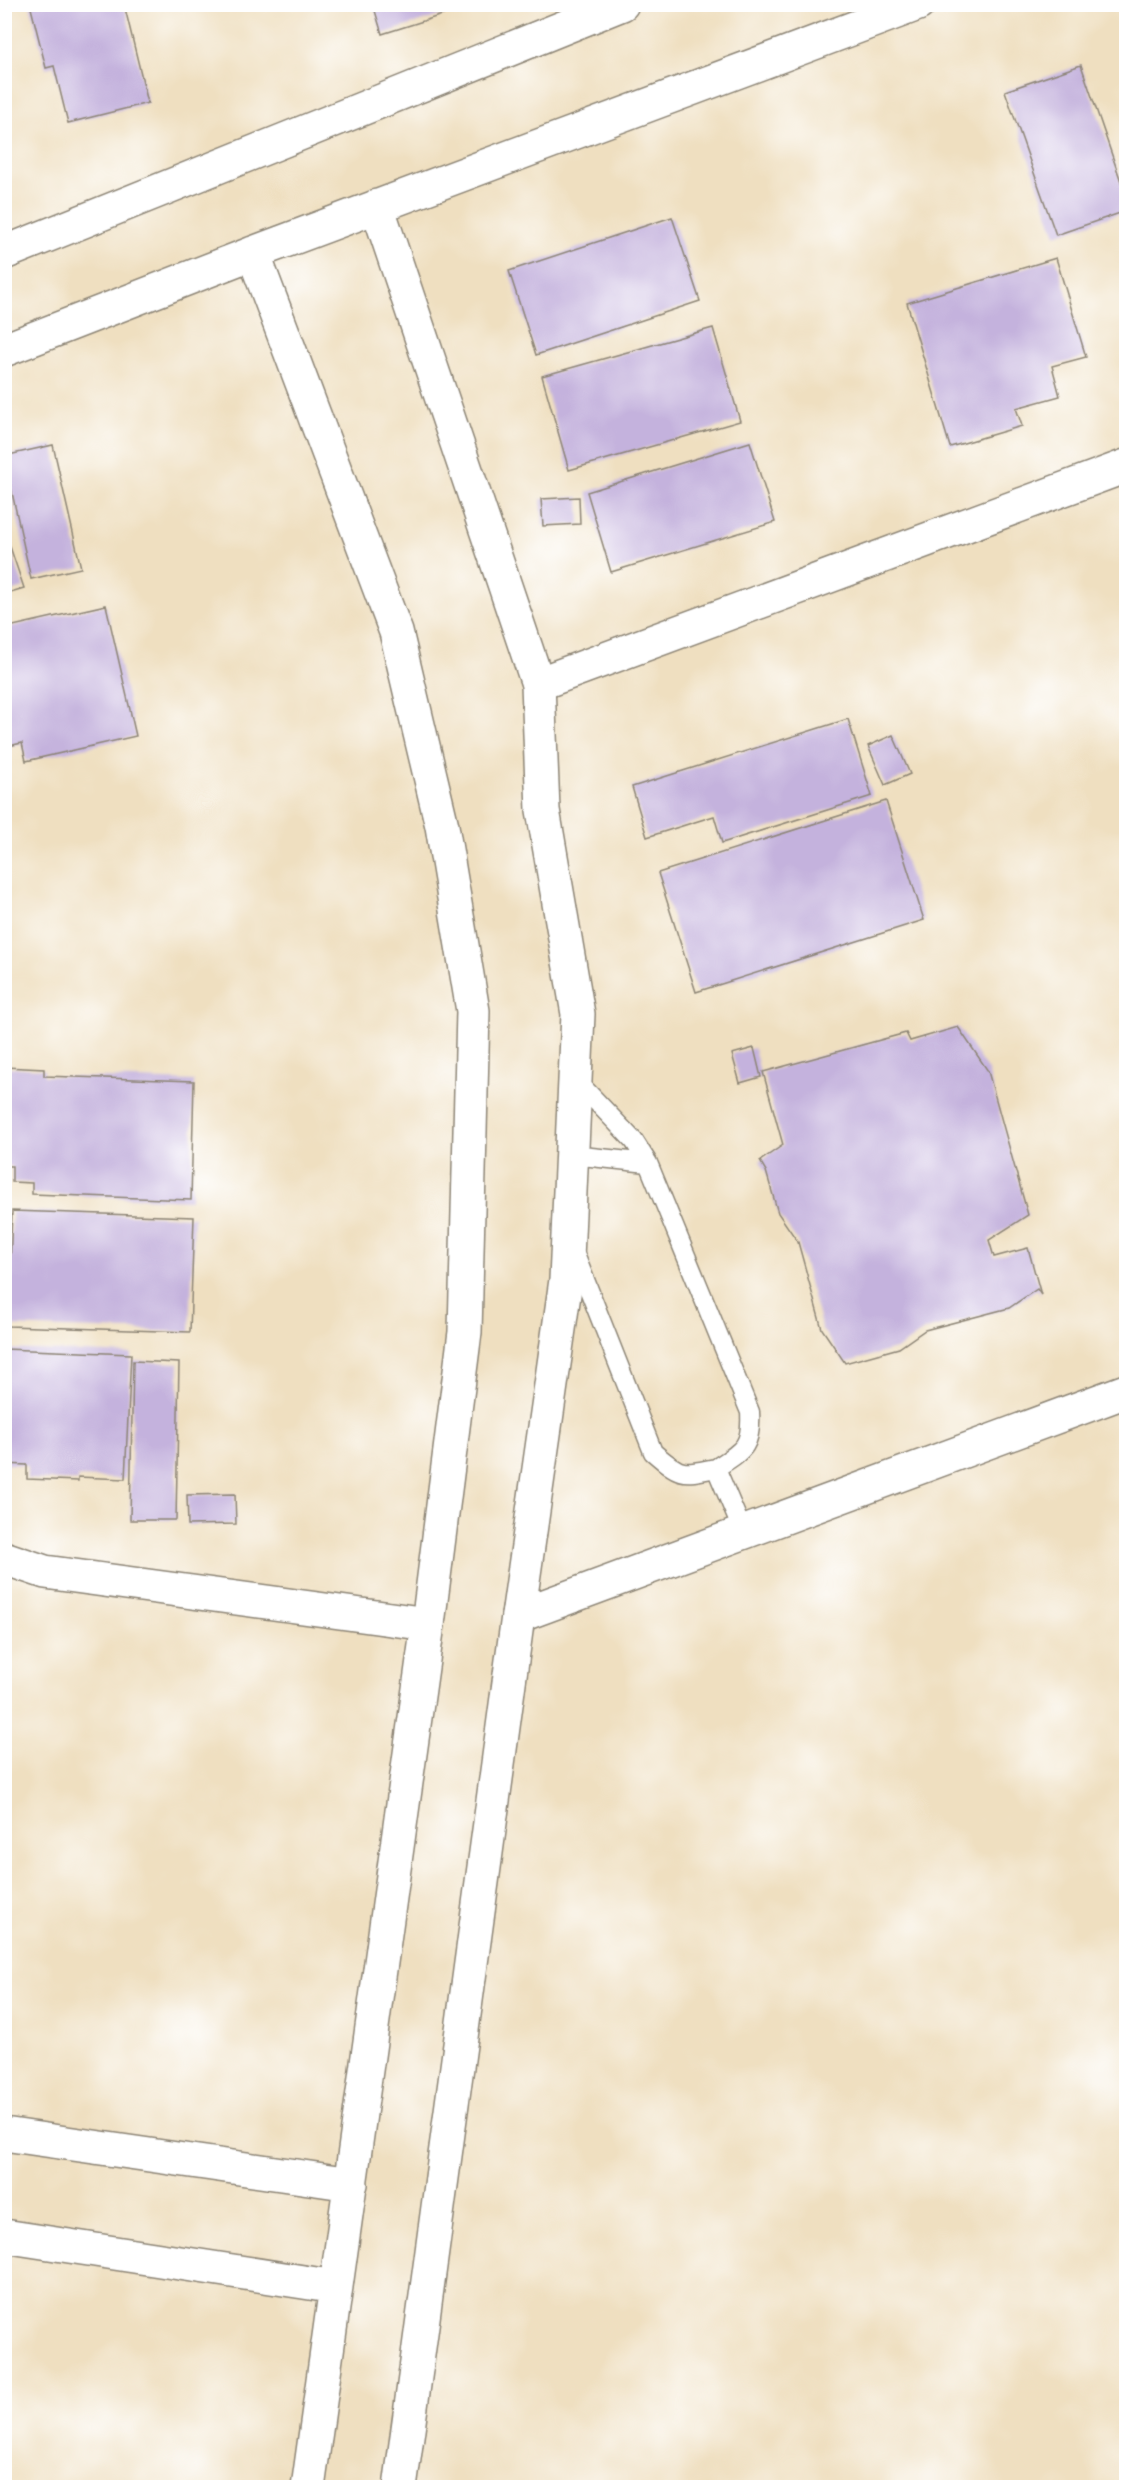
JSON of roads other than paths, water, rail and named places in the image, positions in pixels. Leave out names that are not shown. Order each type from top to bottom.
[{"type":"street","points":[[4,253],[621,4]]},
{"type":"street","points":[[4,350],[377,206],[918,4]]},
{"type":"street","points":[[377,206],[538,684],[543,810],[578,1014],[566,1280],[400,2487]]},
{"type":"street","points":[[253,253],[396,633],[442,826],[473,1011],[465,1332],[428,1624],[308,2487]]},
{"type":"street","points":[[538,684],[1126,466]]},
{"type":"street","points":[[518,1616],[1126,1391]]},
{"type":"street","points":[[4,1558],[45,1572],[428,1624]]},
{"type":"street","points":[[4,2134],[351,2184]]},
{"type":"street","points":[[4,2236],[336,2287]]},
{"type":"lane","points":[[568,1238],[653,1452],[671,1467],[687,1474],[716,1468],[743,1450],[751,1433],[750,1412],[648,1163],[634,1141],[575,1079]]},
{"type":"lane","points":[[572,1155],[648,1163]]},
{"type":"lane","points":[[716,1468],[742,1532]]}]
